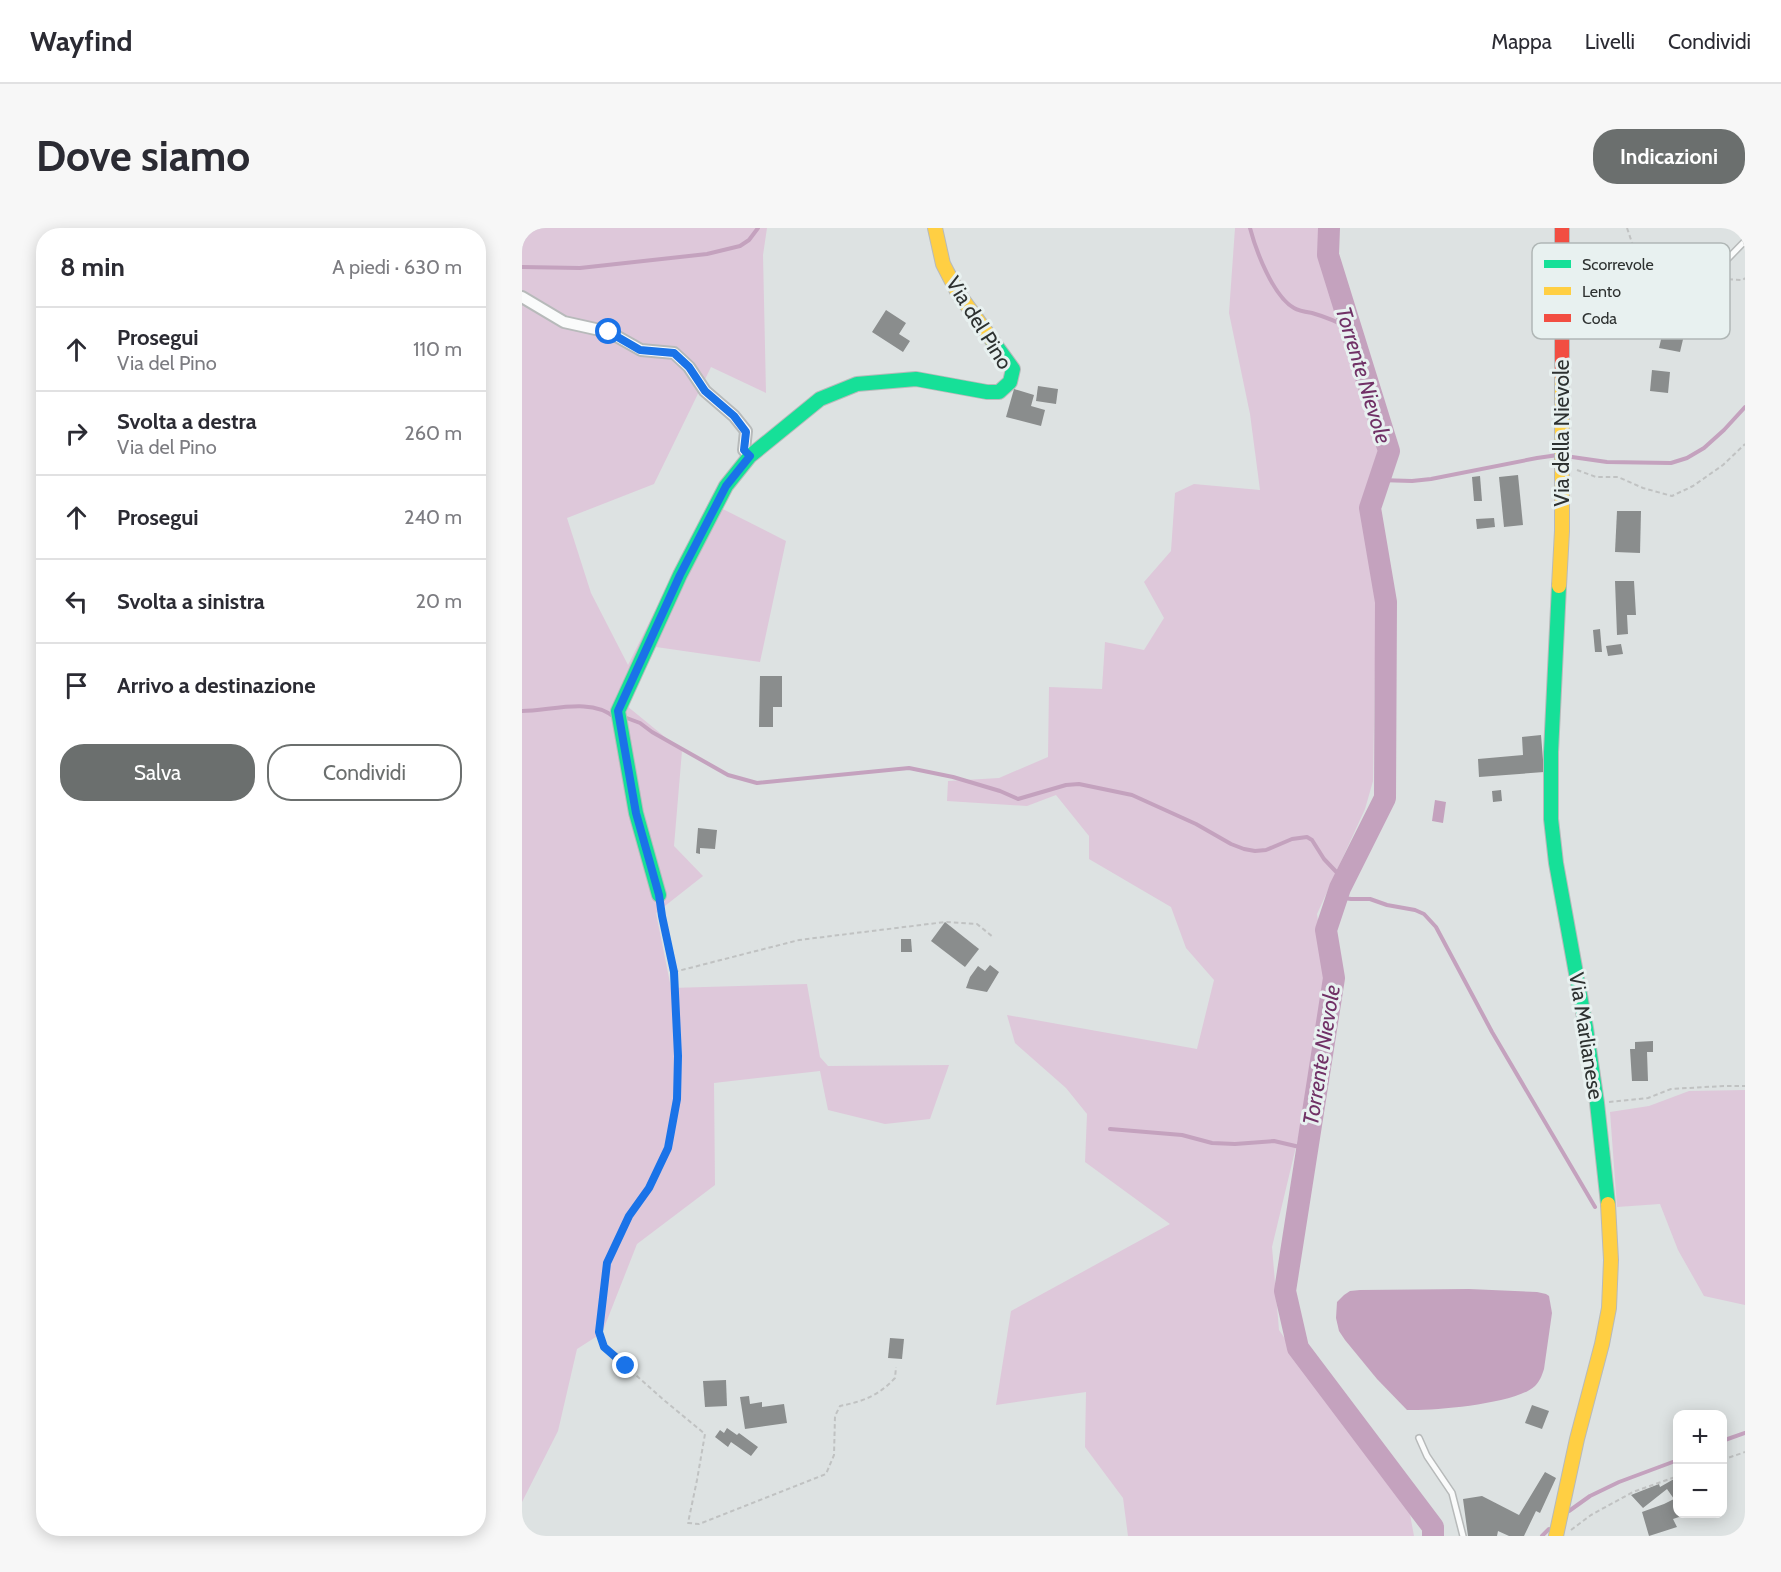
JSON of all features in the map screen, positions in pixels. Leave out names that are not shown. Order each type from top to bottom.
[{"type":"street","name":"Via del Pino","points":[[659,895],[636,813],[618,711],[680,575],[726,486],[750,456],[820,399],[858,384],[916,379],[987,392],[999,392],[1010,382],[1013,369],[958,292],[943,264],[935,228]]},
{"type":"street","name":"Via della Nievole","points":[[1562,228],[1562,243]]},
{"type":"street","points":[[522,297],[564,322],[609,332],[640,350],[674,353],[689,367],[705,391],[734,416],[746,432],[744,450],[750,456]]},
{"type":"street","name":"Via della Nievole","points":[[1562,339],[1562,531]]},
{"type":"street","name":"Via Marlianese","points":[[1562,531],[1551,752],[1551,819],[1556,863],[1597,1103],[1611,1260],[1609,1308],[1564,1492],[1562,1533]]},
{"type":"lane","points":[[1730,256],[1745,241]]},
{"type":"lane","points":[[1419,1438],[1427,1456],[1452,1492],[1463,1536]]},
{"type":"path","points":[[1627,228],[1632,243]]},
{"type":"path","points":[[1730,279],[1743,280],[1745,278]]},
{"type":"path","points":[[1563,465],[1596,477],[1618,477],[1643,488],[1672,496],[1693,486],[1723,465],[1745,444]]},
{"type":"path","points":[[659,895],[674,972],[678,1056],[677,1099],[668,1148],[649,1188],[629,1216],[607,1263],[599,1332],[604,1347],[705,1434],[688,1522],[699,1524],[826,1474],[834,1455],[835,1416],[840,1406],[862,1401],[884,1390],[895,1378],[896,1367]]},
{"type":"path","points":[[674,972],[799,940],[945,922],[977,924],[993,937]]},
{"type":"path","points":[[1597,1103],[1648,1098],[1671,1089],[1745,1086]]},
{"type":"path","points":[[1727,1458],[1745,1452]]},
{"type":"path","points":[[1562,1533],[1633,1492],[1673,1477]]},
{"type":"shaded area","points":[[522,228],[767,228],[763,255],[766,393],[711,367],[654,484],[567,518],[591,593],[628,665],[709,502],[786,541],[760,662],[656,647],[627,706],[682,751],[674,846],[703,876],[656,913],[671,988],[807,984],[820,1057],[828,1066],[949,1065],[930,1119],[885,1124],[828,1110],[820,1071],[714,1083],[715,1185],[637,1244],[602,1333],[577,1349],[558,1431],[522,1502]]},
{"type":"shaded area","points":[[1235,228],[1319,228],[1318,245],[1379,445],[1364,528],[1376,607],[1373,781],[1365,809],[1317,914],[1327,983],[1305,1109],[1272,1247],[1279,1330],[1341,1420],[1409,1509],[1414,1536],[1128,1536],[1123,1498],[1085,1447],[1086,1392],[996,1405],[1011,1311],[1170,1224],[1085,1162],[1087,1114],[1066,1088],[1015,1043],[1007,1015],[1197,1049],[1214,980],[1186,948],[1171,907],[1089,859],[1089,836],[1056,795],[1027,806],[947,801],[948,781],[999,778],[1048,757],[1049,687],[1102,689],[1105,642],[1144,650],[1164,618],[1144,582],[1171,551],[1175,493],[1194,484],[1260,490],[1250,414],[1229,313]]},
{"type":"shaded area","points":[[1435,800],[1446,802],[1443,823],[1432,821]]},
{"type":"shaded area","points":[[1745,1090],[1745,1305],[1704,1296],[1678,1250],[1660,1204],[1617,1207],[1610,1112],[1649,1106],[1689,1091]]},
{"type":"shaded area","points":[[1469,1289],[1537,1292],[1549,1296],[1552,1313],[1544,1369],[1535,1386],[1525,1392],[1493,1402],[1407,1410],[1377,1379],[1339,1331],[1336,1318],[1337,1302],[1350,1291]]},
{"type":"building","points":[[886,310],[906,323],[899,334],[910,341],[903,352],[872,332]]},
{"type":"building","points":[[1661,339],[1683,339],[1680,352],[1659,348]]},
{"type":"building","points":[[1652,370],[1670,372],[1668,393],[1650,391]]},
{"type":"building","points":[[1038,386],[1058,389],[1056,404],[1036,401]]},
{"type":"building","points":[[1014,389],[1034,395],[1031,406],[1045,410],[1041,426],[1006,417]]},
{"type":"building","points":[[1518,475],[1523,525],[1504,527],[1499,477]]},
{"type":"building","points":[[1480,476],[1482,501],[1474,501],[1472,477]]},
{"type":"building","points":[[1617,511],[1641,511],[1640,553],[1615,552]]},
{"type":"building","points":[[1494,518],[1495,527],[1477,529],[1476,519]]},
{"type":"building","points":[[1615,581],[1634,581],[1636,615],[1627,615],[1628,634],[1617,635]]},
{"type":"building","points":[[1600,629],[1602,652],[1595,652],[1593,630]]},
{"type":"building","points":[[1621,644],[1623,654],[1608,656],[1606,646]]},
{"type":"building","points":[[760,676],[782,676],[782,707],[773,707],[773,727],[759,727]]},
{"type":"building","points":[[1541,735],[1544,772],[1479,777],[1478,759],[1523,755],[1522,737]]},
{"type":"building","points":[[1501,790],[1502,801],[1493,802],[1492,791]]},
{"type":"building","points":[[698,828],[717,830],[715,849],[700,848],[700,854],[696,853]]},
{"type":"building","points":[[945,922],[979,949],[965,967],[931,941]]},
{"type":"building","points":[[901,939],[911,939],[912,952],[901,952]]},
{"type":"building","points":[[990,965],[999,972],[987,992],[966,988],[978,966],[985,971]]},
{"type":"building","points":[[1653,1041],[1653,1052],[1647,1052],[1648,1081],[1632,1081],[1630,1049],[1635,1049],[1635,1042]]},
{"type":"building","points":[[890,1338],[904,1339],[902,1359],[888,1358]]},
{"type":"building","points":[[726,1380],[727,1406],[705,1407],[703,1381]]},
{"type":"building","points":[[749,1396],[750,1404],[762,1402],[762,1407],[784,1404],[787,1423],[745,1429],[740,1397]]},
{"type":"building","points":[[1532,1405],[1549,1411],[1542,1429],[1525,1423]]},
{"type":"building","points":[[727,1428],[737,1435],[739,1433],[758,1447],[751,1456],[731,1442],[728,1447],[715,1437],[720,1430],[724,1433]]},
{"type":"building","points":[[1545,1472],[1556,1478],[1540,1513],[1536,1511],[1524,1536],[1509,1536],[1498,1531],[1497,1536],[1468,1536],[1463,1499],[1482,1496],[1519,1515]]},
{"type":"building","points":[[1673,1480],[1673,1498],[1667,1489],[1643,1508],[1631,1495],[1659,1484],[1660,1487]]},
{"type":"building","points":[[1673,1500],[1673,1518],[1676,1518],[1673,1519],[1677,1527],[1649,1536],[1642,1512]]},
{"type":"waterway","points":[[522,267],[580,268],[707,254],[740,246],[749,240],[758,228]]},
{"type":"waterway","points":[[1250,228],[1266,272],[1286,302],[1296,309],[1327,318],[1351,329]]},
{"type":"waterway","name":"Torrente Nievole","points":[[1329,228],[1328,255],[1389,451],[1370,508],[1386,602],[1385,798],[1340,888],[1326,930],[1334,978],[1285,1291],[1298,1348],[1433,1527],[1433,1536]]},
{"type":"waterway","points":[[1565,456],[1607,462],[1671,463],[1687,458],[1704,448],[1745,407]]},
{"type":"waterway","points":[[1379,480],[1431,479],[1558,455]]},
{"type":"waterway","points":[[522,711],[582,706],[605,711],[614,717]]},
{"type":"waterway","points":[[624,717],[640,723],[728,775],[757,783],[909,768],[953,777],[1000,791],[1018,799],[1066,785],[1079,784],[1132,795],[1244,849],[1266,850],[1292,839],[1307,837],[1312,840],[1324,859],[1344,880]]},
{"type":"waterway","points":[[1337,897],[1370,899],[1415,910],[1424,914],[1436,927],[1492,1032],[1595,1207]]},
{"type":"waterway","points":[[1110,1129],[1182,1135],[1212,1143],[1274,1141],[1304,1148],[1307,1152]]},
{"type":"waterway","points":[[1727,1439],[1745,1433]]},
{"type":"waterway","points":[[1569,1511],[1590,1496],[1619,1482],[1673,1462]]},
{"type":"waterway","points":[[1542,1536],[1549,1529]]},
{"type":"traffic: fast","points":[[659,895],[636,813],[618,711],[680,575],[726,486],[750,456],[820,399],[857,384],[916,379],[987,392],[999,392],[1010,382],[1013,369],[992,340]]},
{"type":"traffic: fast","points":[[1559,586],[1551,752],[1551,819],[1556,863],[1586,1028],[1608,1204]]},
{"type":"traffic: slow","points":[[935,228],[943,264],[958,293],[992,340]]},
{"type":"traffic: slow","points":[[1559,586],[1562,531],[1562,375]]},
{"type":"traffic: slow","points":[[1556,1536],[1609,1308],[1611,1260],[1608,1204]]},
{"type":"traffic: jam","points":[[1562,228],[1562,243]]},
{"type":"traffic: jam","points":[[1562,339],[1562,375]]},
{"type":"route","points":[[609,332],[640,350],[674,353],[689,367],[705,391],[734,416],[746,432],[744,450],[750,456],[726,486],[680,575],[618,711],[636,813],[659,895],[674,972],[678,1056],[677,1099],[668,1148],[649,1188],[629,1216],[607,1263],[599,1332],[604,1347],[626,1366]]}]
